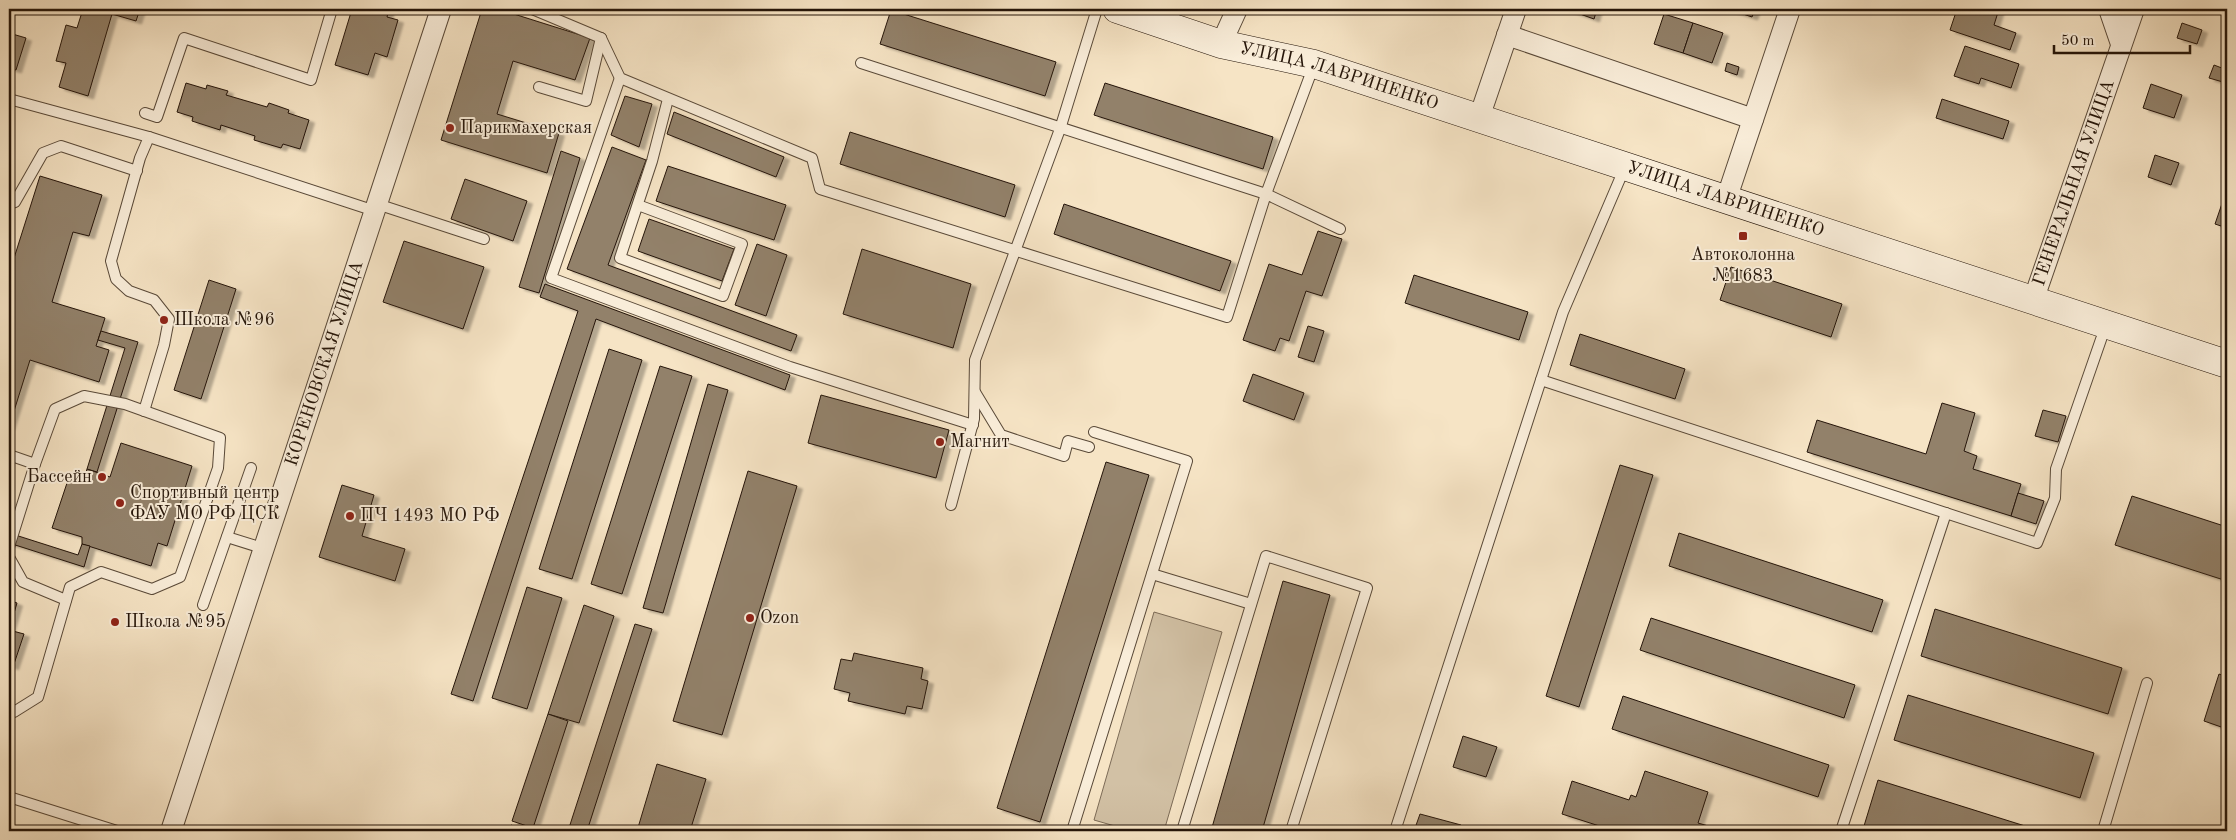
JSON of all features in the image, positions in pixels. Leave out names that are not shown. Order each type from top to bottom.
[{"type":"street","name":"КОРЕНОВСКАЯ УЛИЦА","points":[[170,831],[441,9]]},
{"type":"street","points":[[1117,9],[1150,14],[1221,44],[1237,9]]},
{"type":"street","points":[[1479,118],[1516,9]]},
{"type":"street","points":[[1726,200],[1790,9]]},
{"type":"street","points":[[2109,9],[2122,44]]},
{"type":"street","name":"ГЕНЕРАЛЬНАЯ УЛИЦА","points":[[2032,301],[2134,9]]},
{"type":"street","points":[[1507,34],[1753,119]]},
{"type":"street","name":"УЛИЦА ЛАВРИНЕНКО","points":[[1221,44],[1314,64],[2227,364]]},
{"type":"lane","points":[[145,113],[157,117],[184,38],[311,80],[332,9]]},
{"type":"lane","points":[[532,9],[601,38],[620,78],[812,158],[820,189],[1227,317],[1266,194],[1314,64]]},
{"type":"lane","points":[[951,505],[973,425],[975,360],[1060,129],[1097,9]]},
{"type":"lane","points":[[539,87],[586,101],[601,38]]},
{"type":"lane","points":[[861,63],[1060,129],[1266,194],[1340,229]]},
{"type":"lane","points":[[620,78],[551,278],[790,367],[973,425]]},
{"type":"lane","points":[[9,99],[148,137],[376,208],[484,239]]},
{"type":"lane","points":[[638,205],[742,244],[723,296],[620,258],[652,162],[668,99]]},
{"type":"lane","points":[[144,411],[164,345],[169,319],[154,300],[129,292],[116,279],[112,261],[148,137]]},
{"type":"lane","points":[[9,204],[14,202],[44,153],[61,146],[137,171]]},
{"type":"lane","points":[[1395,831],[1563,312],[1625,166]]},
{"type":"lane","points":[[1541,380],[2037,543],[2055,498],[2056,469],[2106,325]]},
{"type":"lane","points":[[975,392],[1001,435],[1064,456],[1068,441],[1089,447]]},
{"type":"lane","points":[[9,547],[35,464],[55,409],[84,396],[125,404],[220,438],[218,468],[180,577],[152,589],[100,572],[70,586],[38,696],[14,712],[9,710]]},
{"type":"lane","points":[[1072,831],[1187,461],[1094,432]]},
{"type":"lane","points":[[9,455],[35,464]]},
{"type":"lane","points":[[203,605],[251,468]]},
{"type":"lane","points":[[1841,831],[1946,513]]},
{"type":"lane","points":[[227,537],[262,548]]},
{"type":"lane","points":[[1182,831],[1266,556],[1367,588],[1291,831]]},
{"type":"lane","points":[[9,557],[23,582],[66,600]]},
{"type":"lane","points":[[1152,574],[1251,604]]},
{"type":"lane","points":[[2102,831],[2147,683]]},
{"type":"lane","points":[[9,797],[117,831]]},
{"type":"shaded area","points":[[1154,612],[1222,632],[1164,831],[1132,831],[1094,820]]},
{"type":"building","points":[[83,9],[140,9],[136,21],[112,14],[88,96],[59,87],[66,63],[56,61],[66,25],[77,28]]},
{"type":"building","points":[[352,9],[389,9],[387,17],[398,20],[387,57],[375,53],[368,75],[335,65]]},
{"type":"building","points":[[482,9],[498,9],[590,38],[575,80],[513,61],[497,114],[559,133],[547,173],[441,140]]},
{"type":"building","points":[[1566,9],[1597,9],[1594,19]]},
{"type":"building","points":[[1728,9],[1755,9],[1752,17]]},
{"type":"building","points":[[1957,9],[1999,9],[1994,25],[2016,33],[2010,50],[1950,30]]},
{"type":"building","points":[[891,10],[1056,62],[1045,96],[880,44]]},
{"type":"building","points":[[1664,14],[1693,23],[1683,53],[1654,44]]},
{"type":"building","points":[[1693,23],[1723,33],[1712,63],[1683,53]]},
{"type":"building","points":[[2182,23],[2202,30],[2197,44],[2177,38]]},
{"type":"building","points":[[9,33],[26,38],[16,70],[9,68]]},
{"type":"building","points":[[1965,46],[2019,64],[2011,88],[1981,78],[1979,84],[1954,76]]},
{"type":"building","points":[[1727,63],[1739,67],[1737,75],[1725,71]]},
{"type":"building","points":[[2214,65],[2227,70],[2223,82],[2209,78]]},
{"type":"building","points":[[186,83],[206,89],[207,85],[228,91],[226,95],[267,107],[269,103],[289,110],[288,113],[309,120],[300,149],[283,144],[281,148],[254,140],[255,136],[221,125],[220,130],[192,121],[193,117],[177,112]]},
{"type":"building","points":[[1105,83],[1273,137],[1263,169],[1094,115]]},
{"type":"building","points":[[2151,84],[2182,95],[2174,118],[2143,108]]},
{"type":"building","points":[[625,96],[652,104],[639,147],[611,135]]},
{"type":"building","points":[[1942,99],[2009,121],[2003,139],[1936,118]]},
{"type":"building","points":[[674,112],[784,157],[776,177],[667,134]]},
{"type":"building","points":[[850,132],[1015,185],[1005,217],[840,164]]},
{"type":"building","points":[[612,147],[646,160],[608,265],[797,335],[791,351],[567,269]]},
{"type":"building","points":[[561,151],[580,158],[539,293],[519,287]]},
{"type":"building","points":[[2155,155],[2179,163],[2171,185],[2148,177]]},
{"type":"building","points":[[668,166],[786,205],[774,240],[656,201]]},
{"type":"building","points":[[40,176],[102,195],[89,236],[73,232],[52,302],[105,318],[96,346],[109,350],[99,382],[30,360],[9,427],[9,274]]},
{"type":"building","points":[[465,179],[527,201],[513,241],[451,219]]},
{"type":"building","points":[[2227,189],[2227,228],[2215,224]]},
{"type":"building","points":[[1064,204],[1231,261],[1220,291],[1054,234]]},
{"type":"building","points":[[649,219],[734,249],[722,281],[638,251]]},
{"type":"building","points":[[1318,231],[1342,239],[1322,296],[1306,291],[1289,341],[1280,338],[1275,351],[1243,340],[1269,264],[1302,275]]},
{"type":"building","points":[[404,241],[484,267],[463,329],[383,302]]},
{"type":"building","points":[[757,244],[787,255],[766,316],[735,305]]},
{"type":"building","points":[[862,249],[971,284],[953,348],[843,314]]},
{"type":"building","points":[[1731,267],[1842,304],[1831,337],[1720,300]]},
{"type":"building","points":[[1414,275],[1528,312],[1519,340],[1405,303]]},
{"type":"building","points":[[209,280],[236,289],[201,399],[174,390]]},
{"type":"building","points":[[545,284],[790,375],[785,390],[596,319],[473,701],[451,694],[578,311],[540,297]]},
{"type":"building","points":[[1308,326],[1324,331],[1314,362],[1298,357]]},
{"type":"building","points":[[101,331],[138,342],[97,472],[87,469],[125,348],[98,340]]},
{"type":"building","points":[[1580,334],[1685,369],[1675,399],[1570,365]]},
{"type":"building","points":[[609,349],[642,360],[572,579],[539,569]]},
{"type":"building","points":[[660,366],[692,376],[622,594],[591,584]]},
{"type":"building","points":[[1253,374],[1304,393],[1294,420],[1243,401]]},
{"type":"building","points":[[708,384],[728,390],[663,613],[643,608]]},
{"type":"building","points":[[821,395],[949,430],[936,478],[808,443]]},
{"type":"building","points":[[1942,403],[1975,413],[1964,451],[1977,456],[1973,469],[2021,484],[2011,516],[1807,452],[1817,420],[1926,454]]},
{"type":"building","points":[[2043,410],[2066,416],[2058,442],[2035,436]]},
{"type":"building","name":"Спортивный центр ФАУ МО РФ ЦСК","points":[[121,443],[192,466],[167,546],[158,543],[151,566],[82,544],[82,537],[52,528],[70,474],[84,478],[87,469],[110,477]]},
{"type":"building","points":[[1106,462],[1149,475],[1040,822],[997,808]]},
{"type":"building","points":[[1620,465],[1653,475],[1579,707],[1546,696]]},
{"type":"building","points":[[748,471],[797,486],[722,735],[673,721]]},
{"type":"building","name":"ПЧ 1493 МО РФ","points":[[342,485],[374,495],[362,536],[405,549],[395,581],[319,557]]},
{"type":"building","points":[[2018,493],[2044,501],[2036,524],[2011,516]]},
{"type":"building","points":[[2132,496],[2227,527],[2227,581],[2115,545]]},
{"type":"building","points":[[9,533],[78,555],[82,544],[90,546],[84,567],[9,543]]},
{"type":"building","points":[[1679,533],[1883,600],[1872,632],[1669,566]]},
{"type":"building","points":[[1283,581],[1330,595],[1262,831],[1211,831]]},
{"type":"building","points":[[527,587],[562,598],[527,709],[492,698]]},
{"type":"building","points":[[9,600],[17,603],[9,630]]},
{"type":"building","points":[[584,605],[614,616],[579,723],[548,714]]},
{"type":"building","points":[[1935,609],[2122,668],[2108,714],[1921,656]]},
{"type":"building","points":[[1651,618],[1855,685],[1844,718],[1640,650]]},
{"type":"building","points":[[635,624],[652,629],[587,831],[568,831]]},
{"type":"building","points":[[9,630],[24,634],[13,667],[9,665]]},
{"type":"building","points":[[854,653],[923,668],[921,679],[928,681],[922,709],[907,706],[905,714],[848,701],[850,693],[834,689],[841,659],[852,661]]},
{"type":"building","points":[[2219,674],[2227,677],[2227,729],[2204,721]]},
{"type":"building","points":[[1908,695],[2094,753],[2080,798],[1894,740]]},
{"type":"building","points":[[1623,696],[1829,765],[1818,797],[1612,729]]},
{"type":"building","points":[[548,714],[568,721],[533,828],[512,821]]},
{"type":"building","points":[[1463,736],[1497,747],[1486,777],[1453,767]]},
{"type":"building","points":[[657,764],[706,779],[690,831],[637,831]]},
{"type":"building","points":[[1645,771],[1708,792],[1698,823],[1725,831],[1615,831],[1562,814],[1572,781],[1629,800],[1631,795],[1636,797]]},
{"type":"building","points":[[1878,780],[2041,831],[1881,831],[1864,826]]},
{"type":"building","points":[[1420,814],[1461,825],[1459,831],[1414,831]]},
{"type":"building","points":[[511,825],[529,831],[509,831]]},
{"type":"place","name":"Парикмахерская","points":[[450,128]]},
{"type":"place","name":"Автоколонна №1683","points":[[1743,236]]},
{"type":"place","name":"Школа №96","points":[[164,320]]},
{"type":"place","name":"Магнит","points":[[940,442]]},
{"type":"place","name":"Бассейн","points":[[102,477]]},
{"type":"place","name":"Спортивный центр ФАУ МО РФ ЦСК","points":[[120,503]]},
{"type":"place","name":"ПЧ 1493 МО РФ","points":[[350,516]]},
{"type":"place","name":"Ozon","points":[[750,618]]},
{"type":"place","name":"Школа №95","points":[[115,622]]}]
